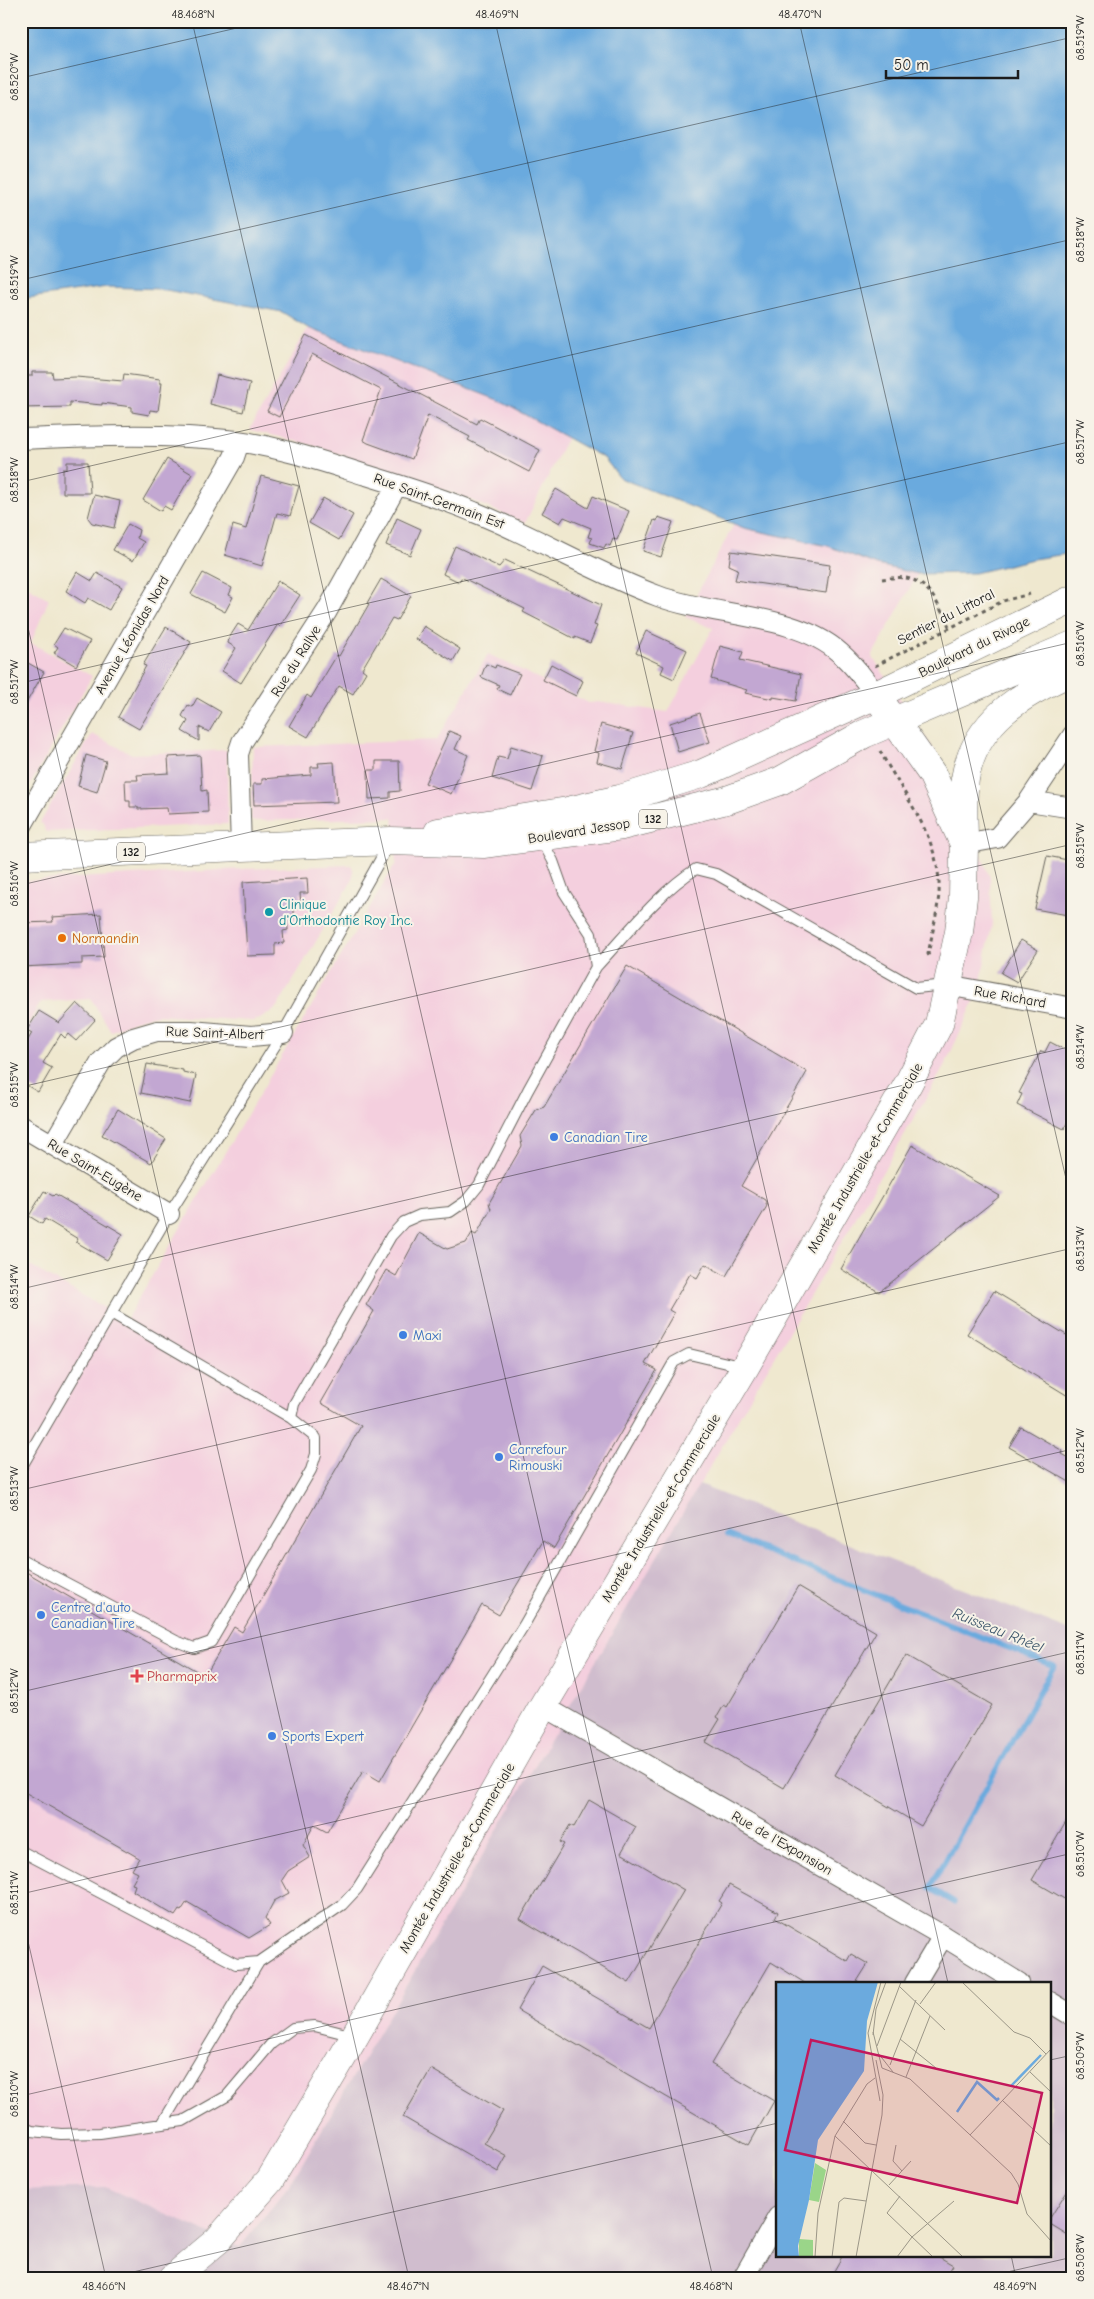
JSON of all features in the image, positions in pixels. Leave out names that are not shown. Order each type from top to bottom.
[{"type":"main road","name":"Boulevard du Rivage","points":[[876,695],[1073,599]]},
{"type":"main road","name":"132","points":[[895,720],[1073,645]]},
{"type":"main road","points":[[964,844],[965,780],[970,762],[985,730],[1003,710],[1036,688],[1073,671]]},
{"type":"main road","name":"Montée Industrielle-et-Commerciale","points":[[173,2278],[218,2240],[270,2180],[355,2036],[542,1706],[745,1367],[908,1084],[939,1024],[960,923],[963,897],[964,844],[932,774],[876,695]]},
{"type":"main road","name":"Boulevard Jessop","points":[[391,841],[476,824],[568,811],[620,799],[701,774],[876,695]]},
{"type":"main road","name":"Boulevard Jessop","points":[[21,856],[391,841],[482,844],[541,838],[622,826],[727,800],[780,781],[864,734],[895,720]]},
{"type":"street","name":"Rue Saint-Germain Est","points":[[21,439],[140,435],[239,442],[324,462],[473,511],[638,589],[673,602],[796,627],[819,638],[840,652],[876,695]]},
{"type":"street","name":"Avenue Léonidas Nord","points":[[21,827],[234,457],[239,442]]},
{"type":"street","name":"Rue du Rallye","points":[[241,847],[238,754],[242,742],[327,611],[397,485]]},
{"type":"street","points":[[964,844],[997,838],[1029,801],[1073,735]]},
{"type":"street","points":[[1029,801],[1073,808]]},
{"type":"street","name":"Rue Richard","points":[[947,986],[1073,1008]]},
{"type":"street","name":"Rue Saint-Albert","points":[[53,1144],[101,1062],[116,1048],[133,1038],[157,1031],[191,1031],[251,1036],[283,1033]]},
{"type":"street","name":"Rue Saint-Eugène","points":[[21,1126],[169,1214]]},
{"type":"street","name":"Rue de l'Expansion","points":[[542,1706],[943,1936],[1017,1982]]},
{"type":"street","points":[[916,1982],[943,1936]]},
{"type":"street","points":[[1052,2003],[1073,2016]]},
{"type":"street","points":[[743,2278],[776,2220]]},
{"type":"lane","points":[[541,838],[553,861],[564,892],[591,934],[596,967]]},
{"type":"lane","points":[[21,1468],[169,1214],[283,1033],[391,841]]},
{"type":"lane","points":[[290,1418],[294,1404],[392,1236],[404,1222],[420,1215],[450,1212],[466,1201],[479,1185],[528,1090],[596,967],[667,891],[684,876],[696,869],[716,874],[916,988],[947,986]]},
{"type":"lane","points":[[21,1558],[194,1648],[211,1642],[311,1470],[316,1454],[316,1438],[290,1418],[111,1313]]},
{"type":"lane","points":[[162,2124],[259,1962],[342,1905],[357,1889],[524,1625],[674,1362],[688,1354],[745,1367]]},
{"type":"lane","points":[[21,1851],[236,1964],[259,1962]]},
{"type":"lane","points":[[21,2127],[32,2131],[62,2134],[100,2133],[183,2121],[227,2096],[271,2044],[293,2028],[315,2026],[355,2036]]},
{"type":"path","points":[[882,579],[905,578],[920,583],[936,601],[950,628]]},
{"type":"path","name":"Sentier du Littoral","points":[[886,660],[1003,601],[1032,593]]},
{"type":"path","points":[[892,774],[919,817],[935,856],[939,894],[928,954],[947,986]]},
{"type":"shaded area","points":[[308,328],[498,400],[567,438],[525,523],[463,497],[379,467],[311,445],[251,430]]},
{"type":"shaded area","points":[[734,524],[744,528],[828,546],[877,565],[918,574],[872,656],[936,754],[959,795],[990,878],[992,924],[979,991],[944,1067],[289,2186],[240,2247],[105,2188],[21,2191],[21,1261],[126,1320],[396,863],[393,818],[251,821],[253,747],[437,740],[488,654],[589,703],[598,702],[668,712],[713,628],[685,617]]},
{"type":"shaded area","points":[[21,583],[49,599],[31,643],[92,676],[21,801]]},
{"type":"shaded area","points":[[92,734],[132,754],[227,750],[228,824],[45,831],[43,824],[40,823]]},
{"type":"shaded area","points":[[351,865],[353,879],[276,1009],[260,1019],[253,1021],[158,1015],[142,1018],[111,1031],[91,999],[41,1002],[21,1036],[21,881]]},
{"type":"shaded area","points":[[699,1485],[1073,1632],[1073,2278],[21,2278],[21,2190],[105,2187],[240,2247],[289,2186]]},
{"type":"water","points":[[21,21],[1073,21],[1073,553],[1033,559],[975,573],[918,574],[877,565],[828,546],[744,528],[620,478],[604,458],[498,400],[308,328],[282,312],[161,289],[107,287],[21,299]]},
{"type":"building","points":[[306,335],[477,424],[480,418],[540,450],[529,472],[468,440],[470,437],[428,415],[412,459],[368,443],[363,440],[381,390],[312,354],[279,417],[267,411]]},
{"type":"building","points":[[32,372],[52,372],[53,378],[76,377],[123,381],[124,374],[160,379],[160,383],[162,383],[158,411],[150,410],[149,415],[132,412],[132,407],[102,403],[102,405],[70,402],[70,407],[21,408],[21,376],[32,376]]},
{"type":"building","points":[[217,375],[250,383],[243,412],[210,404]]},
{"type":"building","points":[[167,459],[192,474],[171,510],[164,506],[161,511],[143,500]]},
{"type":"building","points":[[67,462],[88,462],[90,493],[63,493],[63,469],[67,469]]},
{"type":"building","points":[[261,476],[299,486],[290,516],[277,513],[262,566],[225,555],[233,525],[246,529]]},
{"type":"building","points":[[556,489],[588,508],[593,496],[629,511],[617,540],[613,539],[610,546],[606,544],[604,548],[590,543],[592,538],[588,537],[591,528],[564,517],[560,523],[542,513]]},
{"type":"building","points":[[94,495],[120,501],[114,528],[92,523],[88,518]]},
{"type":"building","points":[[323,498],[353,515],[339,540],[309,523]]},
{"type":"building","points":[[658,517],[673,522],[661,557],[643,551],[654,520],[657,521]]},
{"type":"building","points":[[397,518],[421,529],[410,555],[386,545]]},
{"type":"building","points":[[128,524],[139,530],[137,538],[144,542],[133,561],[113,550]]},
{"type":"building","points":[[455,546],[499,567],[505,560],[601,605],[594,625],[597,626],[590,643],[575,637],[575,639],[523,612],[525,609],[465,579],[461,578],[459,582],[443,574]]},
{"type":"building","points":[[731,551],[830,565],[826,593],[735,580],[738,569],[729,565]]},
{"type":"building","points":[[77,572],[92,581],[97,573],[122,587],[109,610],[88,598],[85,603],[66,591]]},
{"type":"building","points":[[203,573],[232,588],[229,595],[233,597],[225,612],[191,594]]},
{"type":"building","points":[[381,579],[411,596],[397,620],[392,618],[362,669],[366,672],[353,694],[339,686],[308,737],[289,726],[307,695],[311,698],[337,655],[339,656]]},
{"type":"building","points":[[278,581],[300,595],[280,626],[278,624],[241,683],[222,671],[236,648],[228,643],[229,638],[238,624],[248,630]]},
{"type":"building","points":[[424,626],[460,649],[453,661],[416,639]]},
{"type":"building","points":[[166,627],[191,642],[139,729],[118,717],[146,666],[143,665]]},
{"type":"building","points":[[64,628],[90,641],[76,666],[54,653],[58,647],[54,644]]},
{"type":"building","points":[[646,631],[687,650],[674,679],[661,673],[664,666],[636,653]]},
{"type":"building","points":[[720,646],[743,652],[740,660],[801,674],[796,701],[773,697],[773,699],[745,693],[747,690],[711,679]]},
{"type":"building","points":[[21,659],[44,672],[21,712]]},
{"type":"building","points":[[486,664],[495,668],[496,665],[520,674],[510,695],[497,689],[499,685],[481,677]]},
{"type":"building","points":[[551,664],[583,681],[576,696],[543,680]]},
{"type":"building","points":[[197,698],[221,712],[209,732],[199,727],[199,741],[182,731],[188,721],[182,716],[188,705],[192,707]]},
{"type":"building","points":[[700,713],[710,742],[678,752],[670,723]]},
{"type":"building","points":[[601,724],[633,733],[622,769],[597,762],[599,753],[594,751]]},
{"type":"building","points":[[449,731],[461,736],[455,749],[468,755],[451,794],[425,783]]},
{"type":"building","points":[[511,746],[543,756],[532,791],[492,778],[498,757],[507,759]]},
{"type":"building","points":[[86,755],[106,761],[97,792],[78,786]]},
{"type":"building","points":[[200,755],[202,791],[207,790],[208,812],[168,814],[167,808],[138,809],[138,807],[130,807],[130,801],[126,801],[125,780],[138,780],[137,775],[169,773],[168,757]]},
{"type":"building","points":[[376,761],[399,761],[400,791],[390,792],[390,798],[369,799],[368,770],[376,770]]},
{"type":"building","points":[[334,762],[337,802],[254,805],[253,784],[262,784],[262,779],[311,775],[311,767],[319,767],[318,763]]},
{"type":"building","points":[[1047,856],[1073,861],[1073,916],[1035,909]]},
{"type":"building","name":"Clinique d'Orthodontie Roy Inc.","points":[[307,878],[308,893],[300,893],[301,905],[294,906],[294,918],[287,918],[288,930],[283,931],[284,943],[275,944],[275,955],[247,956],[243,882]]},
{"type":"building","points":[[101,914],[104,957],[82,958],[82,964],[21,967],[21,923],[53,922],[52,917]]},
{"type":"building","points":[[1021,940],[1038,950],[1017,982],[1001,973]]},
{"type":"building","name":"Carrefour Rimouski","points":[[627,966],[807,1072],[741,1186],[765,1200],[767,1206],[726,1276],[705,1264],[697,1278],[690,1274],[669,1310],[674,1313],[645,1364],[657,1370],[554,1548],[543,1541],[499,1615],[482,1605],[380,1781],[363,1771],[327,1832],[314,1825],[303,1845],[310,1857],[288,1871],[282,1880],[289,1893],[274,1901],[265,1918],[270,1925],[249,1938],[187,1902],[175,1916],[133,1891],[135,1885],[132,1884],[138,1873],[132,1870],[139,1858],[21,1790],[21,1569],[205,1676],[234,1627],[242,1632],[361,1426],[321,1403],[374,1311],[366,1305],[386,1270],[396,1276],[419,1233],[447,1249],[466,1243],[472,1233],[476,1235],[491,1209],[489,1203],[522,1146],[520,1136],[536,1110],[544,1107]]},
{"type":"building","points":[[77,1003],[95,1020],[76,1041],[68,1034],[65,1038],[61,1034],[43,1063],[52,1068],[38,1092],[21,1082],[21,1052],[32,1033],[27,1030],[39,1011],[59,1023]]},
{"type":"building","points":[[1050,1042],[1073,1054],[1073,1111],[1064,1129],[1017,1105],[1022,1094],[1019,1093],[1041,1051],[1045,1052]]},
{"type":"building","points":[[147,1064],[183,1070],[183,1072],[196,1075],[190,1103],[141,1093]]},
{"type":"building","points":[[118,1109],[166,1139],[151,1163],[102,1135]]},
{"type":"building","points":[[912,1145],[1000,1196],[879,1292],[841,1269]]},
{"type":"building","points":[[44,1191],[53,1196],[55,1194],[123,1234],[107,1260],[76,1242],[78,1239],[45,1219],[42,1224],[29,1216]]},
{"type":"building","points":[[994,1291],[1073,1339],[1073,1399],[967,1334]]},
{"type":"building","points":[[1021,1427],[1063,1451],[1062,1454],[1073,1460],[1073,1484],[1009,1447]]},
{"type":"building","points":[[798,1586],[876,1632],[784,1788],[706,1742],[720,1719],[717,1717],[724,1705],[727,1707]]},
{"type":"building","points":[[906,1655],[992,1705],[921,1826],[835,1775]]},
{"type":"building","points":[[589,1800],[636,1827],[621,1853],[684,1890],[629,1983],[520,1919],[564,1844],[560,1842],[570,1825],[574,1827]]},
{"type":"building","points":[[1073,1810],[1073,1904],[1032,1880]]},
{"type":"building","points":[[729,1885],[778,1912],[775,1918],[847,1961],[851,1954],[868,1964],[857,1982],[803,1982],[771,1962],[711,2064],[774,2101],[749,2145],[517,2010],[542,1966],[649,2028],[722,1903],[719,1901]]},
{"type":"building","points":[[431,2069],[503,2111],[484,2143],[507,2156],[498,2172],[403,2117]]},
{"type":"building","points":[[1073,2181],[1073,2238],[1052,2225],[1052,2215]]},
{"type":"building","points":[[842,2256],[938,2256],[953,2265],[945,2278],[830,2278]]},
{"type":"waterway","name":"Ruisseau Rhéel","points":[[727,1535],[1054,1666],[930,1888],[954,1902]]},
{"type":"place","name":"Clinique d'Orthodontie Roy Inc.","points":[[269,912]]},
{"type":"place","name":"Normandin","points":[[62,938]]},
{"type":"place","name":"Canadian Tire","points":[[554,1137]]},
{"type":"place","name":"Maxi","points":[[403,1335]]},
{"type":"place","name":"Carrefour Rimouski","points":[[499,1457]]},
{"type":"place","name":"Centre d'auto Canadian Tire","points":[[41,1615]]},
{"type":"place","name":"Pharmaprix","points":[[137,1676]]},
{"type":"place","name":"Sports Expert","points":[[272,1736]]}]
